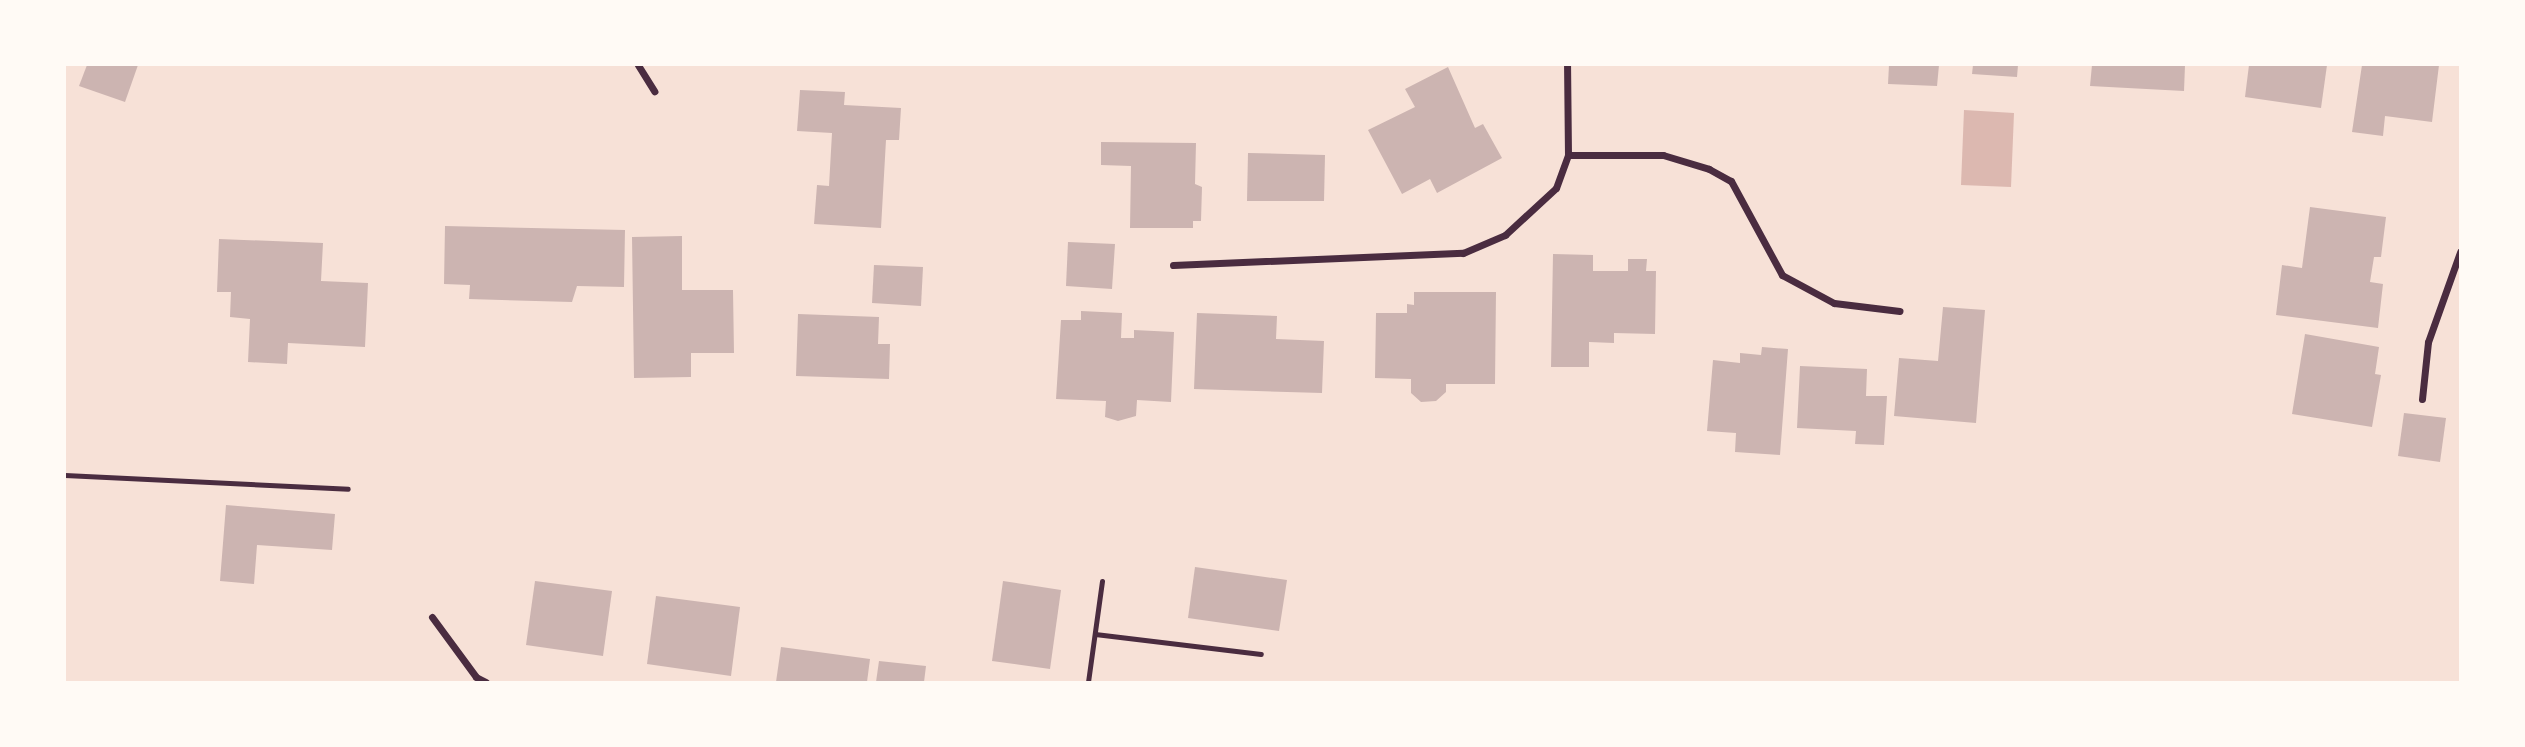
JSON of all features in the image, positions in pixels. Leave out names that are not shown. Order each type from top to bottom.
[{"type":"street","points":[[638,65],[654,91]]},
{"type":"street","points":[[1173,265],[1464,253],[1505,235],[1556,188],[1568,155],[1567,65]]},
{"type":"street","points":[[1568,155],[1663,155],[1709,169],[1731,181],[1782,275],[1833,303],[1900,311]]},
{"type":"street","points":[[2422,399],[2428,342],[2460,252]]},
{"type":"street","points":[[432,618],[475,680],[486,682]]},
{"type":"lane","points":[[1088,682],[1102,581]]},
{"type":"lane","points":[[1095,634],[1261,654]]},
{"type":"path","points":[[65,475],[348,489]]},
{"type":"shaded area","points":[[1964,110],[2014,113],[2011,187],[1961,185]]},
{"type":"building","points":[[87,65],[138,65],[125,102],[79,86]]},
{"type":"building","points":[[1889,65],[1939,65],[1937,86],[1888,84]]},
{"type":"building","points":[[1973,65],[2018,65],[2017,77],[1972,74]]},
{"type":"building","points":[[2092,65],[2185,65],[2184,91],[2090,86]]},
{"type":"building","points":[[2249,65],[2327,65],[2321,108],[2245,97]]},
{"type":"building","points":[[2362,65],[2439,65],[2432,122],[2385,116],[2383,136],[2352,132]]},
{"type":"building","points":[[1448,67],[1475,128],[1483,124],[1502,158],[1437,193],[1430,179],[1402,194],[1368,130],[1415,107],[1405,89]]},
{"type":"building","points":[[800,90],[845,92],[844,105],[901,108],[899,140],[886,140],[881,228],[814,224],[817,185],[829,186],[832,133],[797,131]]},
{"type":"building","points":[[1101,142],[1196,143],[1195,184],[1202,187],[1201,221],[1193,221],[1193,228],[1130,228],[1131,166],[1101,165]]},
{"type":"building","points":[[1248,153],[1325,155],[1324,201],[1247,201]]},
{"type":"building","points":[[2310,207],[2386,217],[2381,257],[2374,257],[2370,282],[2383,284],[2378,328],[2276,315],[2282,265],[2302,268]]},
{"type":"building","points":[[445,226],[625,230],[624,287],[577,286],[572,302],[469,299],[470,285],[444,284]]},
{"type":"building","points":[[682,236],[682,290],[733,290],[734,353],[691,353],[691,377],[634,378],[632,237]]},
{"type":"building","points":[[219,239],[323,243],[321,281],[368,283],[365,347],[288,343],[287,364],[248,362],[250,319],[230,317],[231,292],[217,292]]},
{"type":"building","points":[[1068,242],[1115,244],[1112,289],[1066,286]]},
{"type":"building","points":[[1553,254],[1593,255],[1593,271],[1628,271],[1628,259],[1647,259],[1646,271],[1656,271],[1655,334],[1614,333],[1614,343],[1589,342],[1589,367],[1551,367]]},
{"type":"building","points":[[874,265],[923,267],[921,306],[872,303]]},
{"type":"building","points":[[1414,292],[1496,292],[1495,384],[1446,384],[1446,392],[1436,401],[1421,402],[1411,393],[1411,379],[1375,378],[1376,313],[1407,313],[1407,304],[1414,305]]},
{"type":"building","points":[[1943,307],[1985,310],[1976,423],[1894,416],[1899,358],[1938,361]]},
{"type":"building","points":[[1081,311],[1122,313],[1121,338],[1134,338],[1134,330],[1174,332],[1171,402],[1137,400],[1136,416],[1118,421],[1105,417],[1106,401],[1056,399],[1061,320],[1081,320]]},
{"type":"building","points":[[1197,313],[1277,316],[1276,339],[1324,341],[1322,393],[1194,389]]},
{"type":"building","points":[[798,314],[879,317],[878,344],[890,344],[889,379],[796,376]]},
{"type":"building","points":[[2305,334],[2379,347],[2375,374],[2381,375],[2372,427],[2292,414]]},
{"type":"building","points":[[1762,347],[1788,349],[1780,455],[1735,452],[1736,433],[1707,431],[1713,360],[1740,363],[1740,353],[1761,355]]},
{"type":"building","points":[[1800,366],[1867,369],[1866,396],[1887,396],[1884,445],[1855,444],[1856,431],[1797,428]]},
{"type":"building","points":[[2404,413],[2446,418],[2440,462],[2398,456]]},
{"type":"building","points":[[226,505],[335,514],[332,550],[257,545],[254,584],[220,581]]},
{"type":"building","points":[[1195,567],[1287,580],[1279,631],[1188,618]]},
{"type":"building","points":[[535,581],[612,591],[603,656],[526,645]]},
{"type":"building","points":[[1003,581],[1061,590],[1050,669],[992,661]]},
{"type":"building","points":[[656,596],[740,607],[731,676],[647,664]]},
{"type":"building","points":[[781,647],[870,659],[867,682],[776,682]]},
{"type":"building","points":[[879,661],[926,666],[924,682],[876,682]]}]
